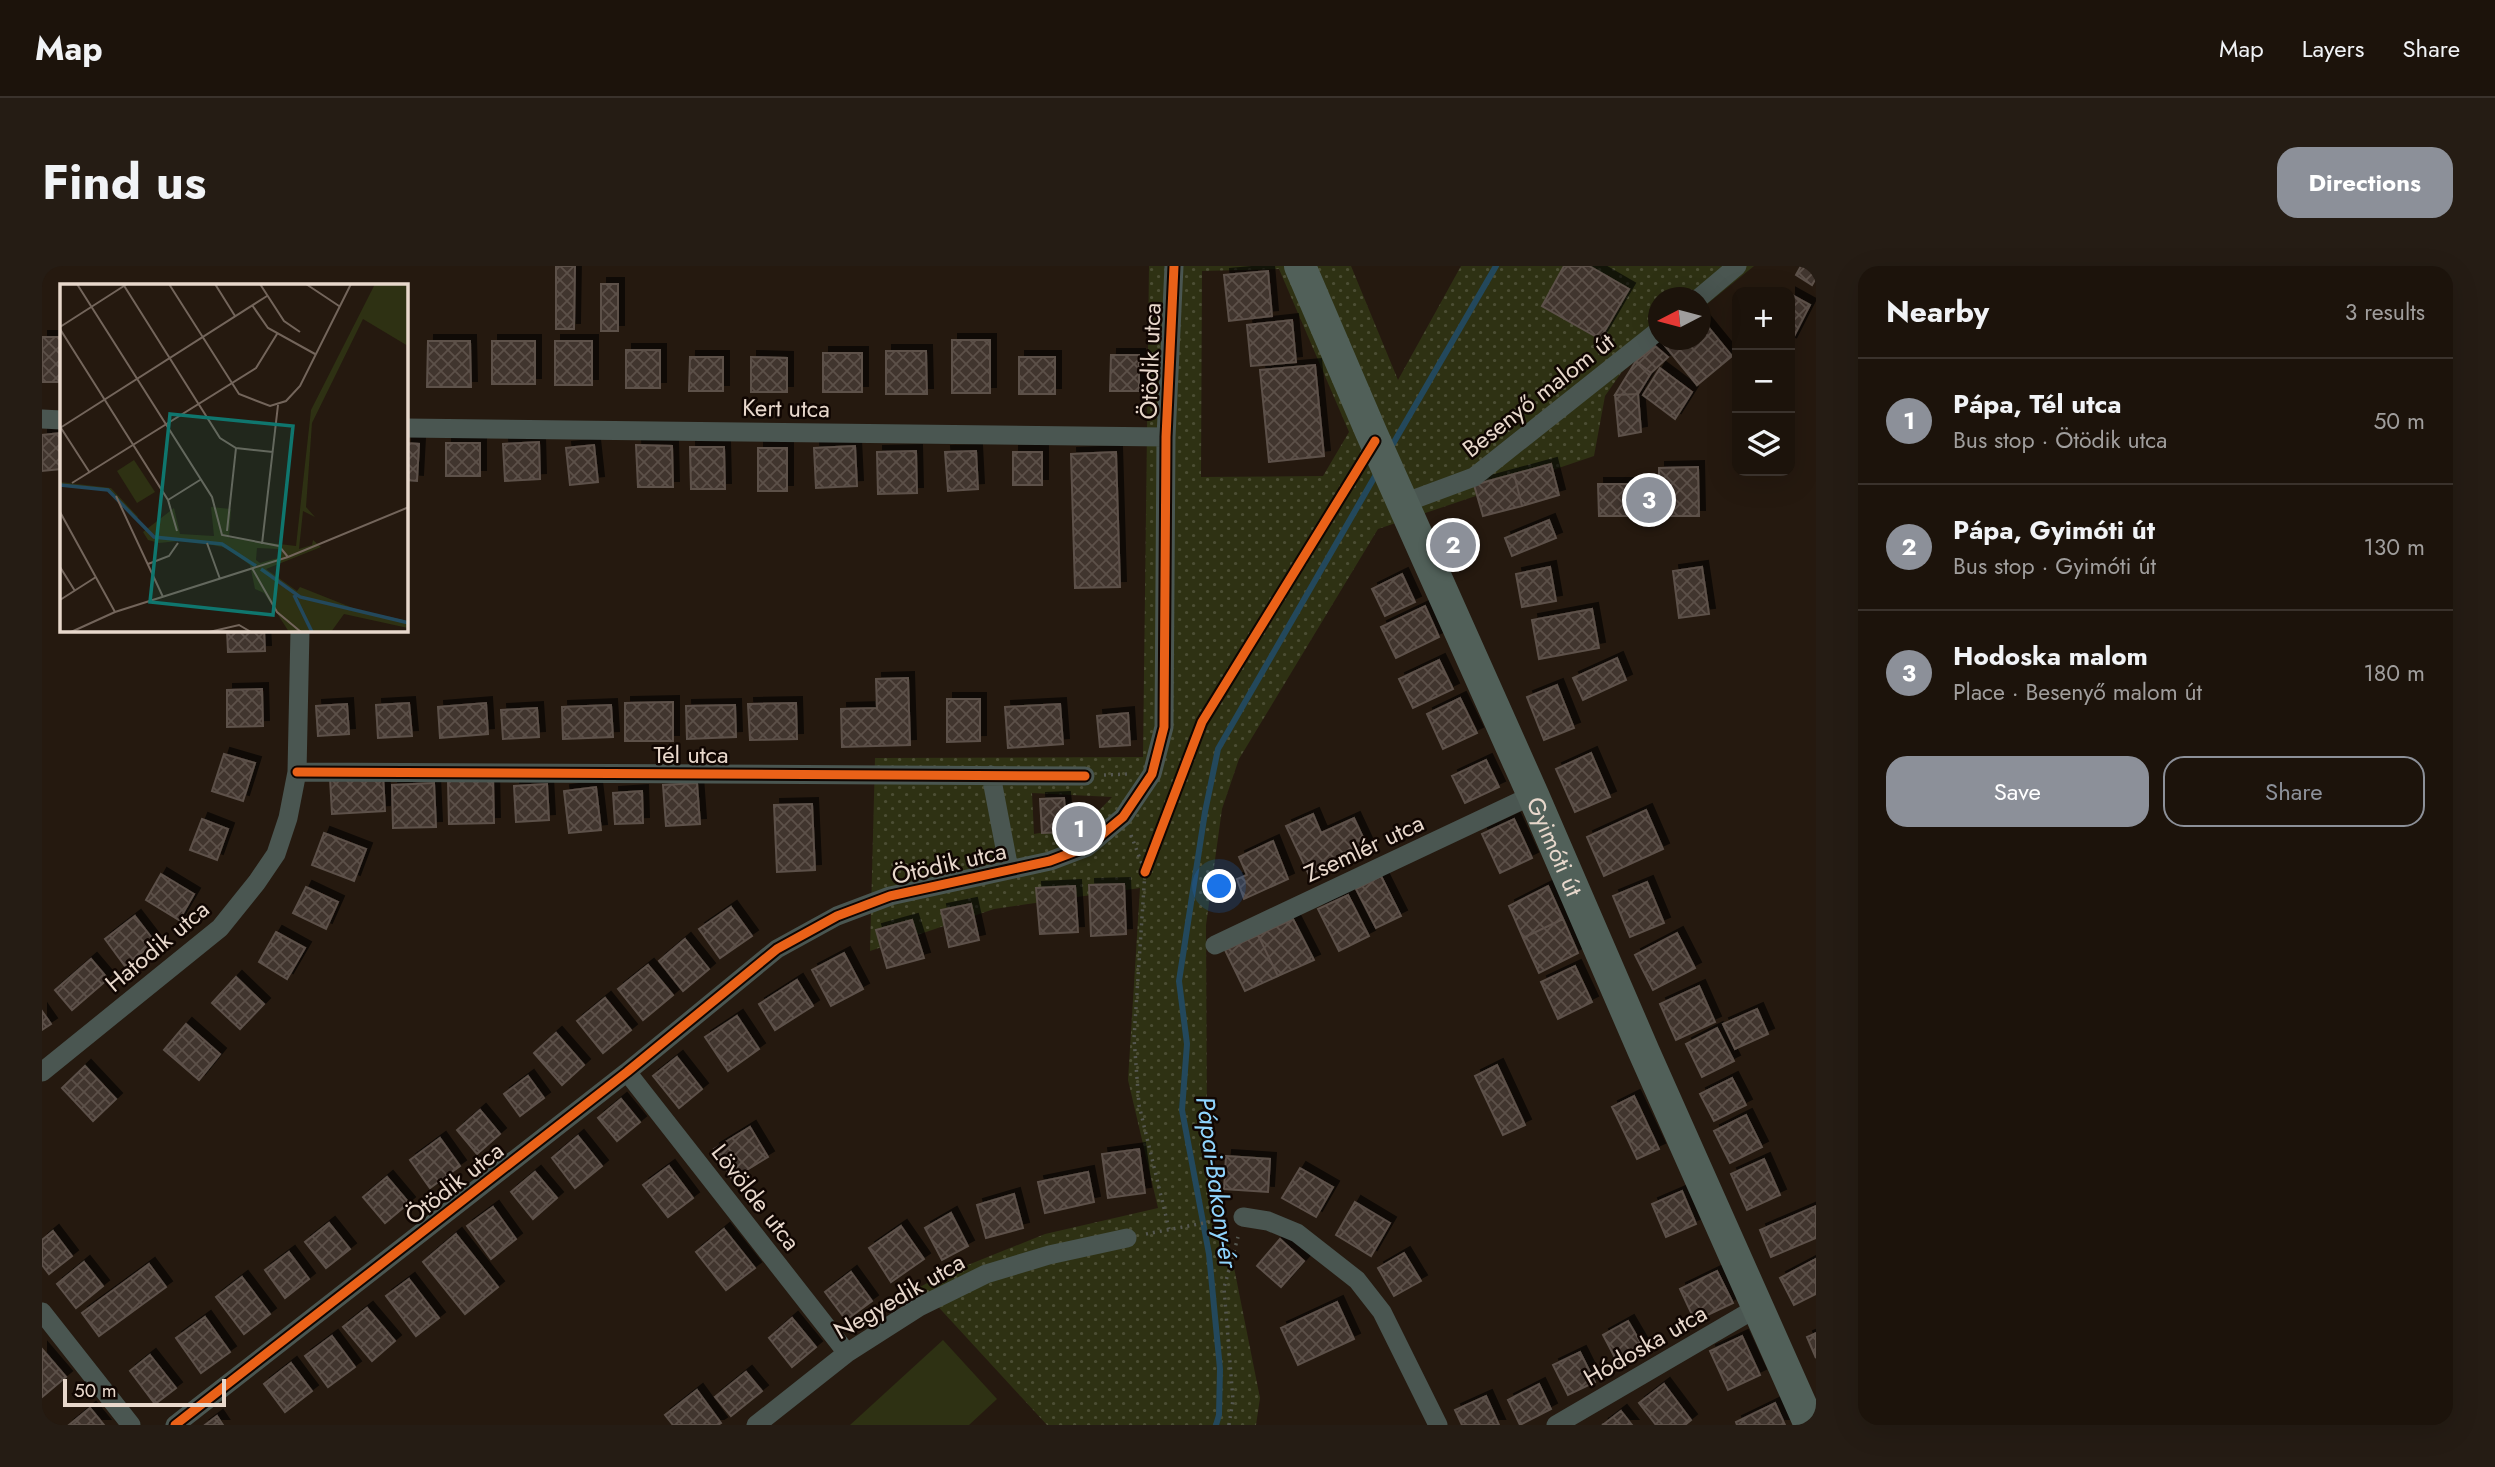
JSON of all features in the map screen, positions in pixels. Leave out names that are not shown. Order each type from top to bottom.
[{"type":"main road","name":"Gyimóti út","points":[[1300,266],[1810,1425]]},
{"type":"street","name":"Ötödik utca","points":[[175,1425],[627,1072],[777,949],[837,916],[890,896],[1050,860],[1087,847],[1123,817],[1152,774],[1164,727],[1166,437],[1174,266]]},
{"type":"street","points":[[1711,288],[1737,266]]},
{"type":"street","name":"Besenyő malom út","points":[[1399,493],[1474,477],[1648,339]]},
{"type":"street","points":[[42,419],[60,420]]},
{"type":"street","name":"Kert utca","points":[[408,428],[1166,437]]},
{"type":"street","name":"Hatodik utca","points":[[42,1072],[220,928],[257,882],[276,853],[288,818],[297,772],[300,632]]},
{"type":"street","name":"Tél utca","points":[[297,772],[1085,776]]},
{"type":"street","points":[[991,775],[1009,869]]},
{"type":"street","name":"Zsemlér utca","points":[[1215,945],[1533,795]]},
{"type":"street","name":"Lövölde utca","points":[[627,1072],[847,1353]]},
{"type":"street","points":[[1234,1218],[1268,1221],[1297,1233],[1357,1280],[1382,1312],[1438,1425]]},
{"type":"street","name":"Negyedik utca","points":[[756,1425],[847,1353],[919,1307],[986,1274],[1049,1255],[1127,1238]]},
{"type":"street","name":"Hódoska utca","points":[[1556,1425],[1758,1307]]},
{"type":"street","points":[[42,1312],[131,1425]]},
{"type":"path","points":[[1085,776],[1152,774]]},
{"type":"path","points":[[1123,817],[1145,872],[1134,1038],[1139,1105],[1169,1229],[1234,1218],[1224,1288],[1233,1400],[1229,1425]]},
{"type":"green space","points":[[1149,266],[1351,266],[1398,380],[1461,266],[1754,266],[1711,301],[1711,287],[1648,287],[1648,349],[1621,373],[1605,396],[1594,456],[1378,529],[1239,759],[1222,809],[1206,925],[1207,1132],[1260,1398],[1256,1425],[1047,1425],[920,1287],[938,1277],[1045,1234],[1158,1208],[1128,1080],[1140,888],[994,909],[870,951],[875,758],[1143,757]],"holes":[[[1279,269],[1349,432],[1323,476],[1201,477],[1202,271]],[[1032,793],[1112,797],[1085,825],[1034,834]]]},
{"type":"green space","points":[[943,1340],[997,1399],[969,1425],[850,1425]]},
{"type":"building","points":[[556,266],[575,266],[574,329],[556,329]]},
{"type":"building","points":[[1564,266],[1589,266],[1629,289],[1600,339],[1542,306]]},
{"type":"building","points":[[1801,266],[1816,266],[1816,278],[1812,285],[1796,275]]},
{"type":"building","points":[[1268,271],[1272,316],[1229,321],[1224,275]]},
{"type":"building","points":[[601,284],[618,284],[618,331],[601,331]]},
{"type":"building","points":[[1795,297],[1810,305],[1795,334]]},
{"type":"building","points":[[1292,320],[1296,362],[1251,366],[1247,325]]},
{"type":"building","points":[[1711,330],[1732,356],[1697,385],[1669,350],[1711,350]]},
{"type":"building","points":[[42,337],[60,337],[60,382],[42,382]]},
{"type":"building","points":[[952,340],[990,340],[990,393],[952,393]]},
{"type":"building","points":[[428,341],[470,341],[471,387],[427,387]]},
{"type":"building","points":[[492,341],[535,341],[535,384],[492,384]]},
{"type":"building","points":[[555,341],[592,341],[592,385],[555,385]]},
{"type":"building","points":[[626,350],[660,350],[660,388],[626,388]]},
{"type":"building","points":[[1650,350],[1660,350],[1668,357],[1651,373],[1636,361]]},
{"type":"building","points":[[886,351],[926,351],[927,394],[886,394]]},
{"type":"building","points":[[823,353],[862,353],[862,392],[823,392]]},
{"type":"building","points":[[1111,355],[1139,355],[1139,391],[1110,391]]},
{"type":"building","points":[[690,357],[723,357],[723,391],[689,391]]},
{"type":"building","points":[[751,357],[787,358],[787,392],[751,392]]},
{"type":"building","points":[[1019,357],[1055,357],[1055,394],[1019,394]]},
{"type":"building","points":[[1636,361],[1651,373],[1638,394],[1615,395]]},
{"type":"building","points":[[1315,365],[1324,456],[1269,462],[1260,370]]},
{"type":"building","points":[[1660,368],[1692,392],[1675,419],[1643,395]]},
{"type":"building","points":[[1638,394],[1641,432],[1619,436],[1615,395]]},
{"type":"building","points":[[60,433],[60,469],[42,471],[42,435]]},
{"type":"building","points":[[539,442],[540,479],[505,481],[503,444]]},
{"type":"building","points":[[408,443],[419,444],[417,481],[408,480]]},
{"type":"building","points":[[446,443],[480,443],[480,476],[446,476]]},
{"type":"building","points":[[594,445],[598,482],[570,485],[566,448]]},
{"type":"building","points":[[636,445],[672,446],[673,487],[638,487]]},
{"type":"building","points":[[855,446],[857,486],[816,488],[814,448]]},
{"type":"building","points":[[690,447],[724,447],[725,489],[691,489]]},
{"type":"building","points":[[758,448],[787,448],[787,491],[758,491]]},
{"type":"building","points":[[916,451],[917,493],[878,494],[877,452]]},
{"type":"building","points":[[976,451],[978,489],[948,491],[945,452]]},
{"type":"building","points":[[1013,452],[1042,452],[1042,485],[1013,485]]},
{"type":"building","points":[[1116,452],[1120,587],[1075,588],[1071,454]]},
{"type":"building","points":[[1551,464],[1559,495],[1522,506],[1514,474]]},
{"type":"building","points":[[1698,467],[1699,516],[1599,516],[1598,484],[1659,484],[1659,468]]},
{"type":"building","points":[[1514,474],[1522,506],[1483,516],[1474,485]]},
{"type":"building","points":[[1549,520],[1556,538],[1512,556],[1505,538]]},
{"type":"building","points":[[1550,567],[1556,601],[1522,607],[1516,574]]},
{"type":"building","points":[[1702,567],[1709,614],[1679,618],[1673,571]]},
{"type":"building","points":[[1402,574],[1415,602],[1385,616],[1372,589]]},
{"type":"building","points":[[1425,606],[1439,637],[1396,658],[1381,627]]},
{"type":"building","points":[[1592,609],[1599,648],[1539,659],[1532,620]]},
{"type":"building","points":[[227,632],[264,632],[265,651],[228,652]]},
{"type":"building","points":[[1617,658],[1626,680],[1583,700],[1573,678]]},
{"type":"building","points":[[1439,660],[1453,689],[1413,708],[1399,679]]},
{"type":"building","points":[[908,678],[910,745],[842,747],[841,709],[877,708],[876,679]]},
{"type":"building","points":[[1557,685],[1574,728],[1544,740],[1527,697]]},
{"type":"building","points":[[262,689],[263,726],[227,727],[227,690]]},
{"type":"building","points":[[1460,698],[1477,733],[1443,749],[1427,714]]},
{"type":"building","points":[[947,699],[980,699],[980,741],[947,742]]},
{"type":"building","points":[[673,702],[673,741],[625,741],[625,703]]},
{"type":"building","points":[[409,703],[412,736],[378,738],[376,705]]},
{"type":"building","points":[[486,703],[488,734],[440,738],[438,707]]},
{"type":"building","points":[[796,703],[797,739],[750,740],[748,704]]},
{"type":"building","points":[[347,704],[349,734],[318,736],[316,706]]},
{"type":"building","points":[[1060,704],[1063,744],[1008,748],[1005,707]]},
{"type":"building","points":[[611,705],[613,737],[563,739],[562,707]]},
{"type":"building","points":[[735,705],[736,737],[687,739],[686,706]]},
{"type":"building","points":[[537,708],[539,737],[503,739],[501,710]]},
{"type":"building","points":[[1128,713],[1130,745],[1100,747],[1097,716]]},
{"type":"building","points":[[1591,753],[1610,797],[1575,812],[1556,769]]},
{"type":"building","points":[[224,754],[255,763],[243,801],[212,791]]},
{"type":"building","points":[[1486,760],[1499,787],[1465,803],[1452,776]]},
{"type":"building","points":[[383,775],[385,811],[332,814],[330,778]]},
{"type":"building","points":[[493,779],[494,823],[449,824],[448,780]]},
{"type":"building","points":[[434,783],[436,827],[393,828],[392,785]]},
{"type":"building","points":[[697,783],[700,824],[666,826],[663,785]]},
{"type":"building","points":[[547,784],[549,820],[516,822],[514,786]]},
{"type":"building","points":[[596,787],[601,830],[569,833],[564,791]]},
{"type":"building","points":[[642,791],[643,823],[615,824],[613,793]]},
{"type":"building","points":[[1064,798],[1067,832],[1042,833],[1040,799]]},
{"type":"building","points":[[812,804],[815,870],[777,872],[774,805]]},
{"type":"building","points":[[1646,810],[1663,849],[1604,876],[1587,837]]},
{"type":"building","points":[[1313,814],[1321,833],[1354,818],[1368,848],[1309,875],[1286,826]]},
{"type":"building","points":[[202,819],[228,829],[217,860],[190,850]]},
{"type":"building","points":[[1514,819],[1532,858],[1500,873],[1482,834]]},
{"type":"building","points":[[324,833],[366,849],[354,881],[312,865]]},
{"type":"building","points":[[1273,841],[1288,879],[1244,899],[1237,879],[1247,875],[1239,857]]},
{"type":"building","points":[[161,874],[194,894],[179,920],[146,900]]},
{"type":"building","points":[[1381,876],[1401,916],[1376,928],[1356,889]]},
{"type":"building","points":[[1647,882],[1664,923],[1630,937],[1613,896]]},
{"type":"building","points":[[1124,884],[1126,934],[1091,936],[1089,885]]},
{"type":"building","points":[[1075,886],[1078,932],[1040,934],[1036,888]]},
{"type":"building","points":[[1548,886],[1563,919],[1523,938],[1509,906]]},
{"type":"building","points":[[306,887],[338,902],[326,929],[293,913]]},
{"type":"building","points":[[1348,895],[1369,936],[1339,951],[1318,909]]},
{"type":"building","points":[[971,904],[979,940],[949,947],[941,910]]},
{"type":"building","points":[[731,907],[752,936],[720,958],[699,929]]},
{"type":"building","points":[[135,916],[155,942],[125,966],[105,939]]},
{"type":"building","points":[[1293,919],[1314,960],[1278,976],[1258,935]]},
{"type":"building","points":[[1563,919],[1578,953],[1539,973],[1523,938]]},
{"type":"building","points":[[912,920],[924,958],[887,968],[876,930]]},
{"type":"building","points":[[276,932],[305,948],[287,979],[259,962]]},
{"type":"building","points":[[1677,933],[1695,968],[1653,990],[1635,955]]},
{"type":"building","points":[[1258,935],[1278,976],[1245,991],[1225,950]]},
{"type":"building","points":[[685,939],[709,969],[683,991],[659,961]]},
{"type":"building","points":[[844,953],[863,989],[831,1006],[812,970]]},
{"type":"building","points":[[91,959],[108,979],[72,1010],[55,990]]},
{"type":"building","points":[[648,965],[673,995],[643,1020],[618,989]]},
{"type":"building","points":[[1575,966],[1592,1002],[1558,1019],[1541,982]]},
{"type":"building","points":[[236,977],[264,1004],[240,1029],[212,1003]]},
{"type":"building","points":[[797,980],[813,1006],[775,1030],[759,1004]]},
{"type":"building","points":[[1699,986],[1715,1022],[1676,1040],[1660,1004]]},
{"type":"building","points":[[605,998],[631,1030],[603,1053],[577,1021]]},
{"type":"building","points":[[1757,1009],[1768,1034],[1735,1049],[1723,1024]]},
{"type":"building","points":[[42,1011],[51,1024],[42,1030]]},
{"type":"building","points":[[737,1016],[759,1049],[728,1071],[705,1037]]},
{"type":"building","points":[[186,1024],[220,1054],[199,1080],[164,1050]]},
{"type":"building","points":[[1717,1028],[1734,1061],[1702,1077],[1686,1044]]},
{"type":"building","points":[[556,1033],[584,1065],[562,1085],[534,1053]]},
{"type":"building","points":[[677,1057],[702,1089],[679,1108],[653,1076]]},
{"type":"building","points":[[1497,1065],[1525,1125],[1503,1135],[1475,1076]]},
{"type":"building","points":[[85,1066],[116,1099],[93,1121],[62,1088]]},
{"type":"building","points":[[528,1076],[544,1098],[520,1116],[504,1094]]},
{"type":"building","points":[[1732,1078],[1746,1105],[1714,1121],[1700,1094]]},
{"type":"building","points":[[1634,1096],[1659,1149],[1637,1159],[1612,1107]]},
{"type":"building","points":[[621,1099],[640,1122],[617,1141],[598,1118]]},
{"type":"building","points":[[480,1110],[500,1134],[477,1154],[457,1130]]},
{"type":"building","points":[[1746,1115],[1762,1147],[1730,1163],[1714,1131]]},
{"type":"building","points":[[750,1127],[768,1157],[732,1179],[714,1149]]},
{"type":"building","points":[[578,1136],[602,1166],[575,1188],[552,1158]]},
{"type":"building","points":[[440,1138],[460,1166],[430,1188],[410,1160]]},
{"type":"building","points":[[1139,1149],[1145,1193],[1108,1198],[1102,1154]]},
{"type":"building","points":[[1226,1156],[1270,1159],[1268,1192],[1224,1189]]},
{"type":"building","points":[[1764,1159],[1780,1195],[1747,1210],[1731,1174]]},
{"type":"building","points":[[669,1166],[693,1198],[668,1217],[643,1185]]},
{"type":"building","points":[[1300,1168],[1333,1187],[1316,1217],[1282,1198]]},
{"type":"building","points":[[535,1172],[557,1198],[533,1219],[511,1192]]},
{"type":"building","points":[[1088,1172],[1094,1202],[1045,1213],[1038,1182]]},
{"type":"building","points":[[387,1177],[409,1203],[385,1223],[363,1197]]},
{"type":"building","points":[[1682,1191],[1696,1224],[1666,1237],[1652,1204]]},
{"type":"building","points":[[1014,1194],[1023,1228],[986,1238],[977,1205]]},
{"type":"building","points":[[1355,1202],[1390,1223],[1371,1256],[1336,1235]]},
{"type":"building","points":[[1816,1206],[1816,1238],[1771,1257],[1760,1230]]},
{"type":"building","points":[[493,1207],[516,1239],[491,1259],[467,1226]]},
{"type":"building","points":[[951,1213],[968,1246],[942,1260],[925,1228]]},
{"type":"building","points":[[329,1223],[350,1249],[326,1268],[305,1242]]},
{"type":"building","points":[[901,1226],[924,1259],[891,1282],[869,1248]]},
{"type":"building","points":[[724,1229],[755,1268],[726,1290],[696,1252]]},
{"type":"building","points":[[53,1231],[72,1256],[49,1274],[42,1265],[42,1240]]},
{"type":"building","points":[[456,1234],[498,1287],[465,1314],[423,1262]]},
{"type":"building","points":[[1280,1239],[1304,1261],[1281,1287],[1257,1266]]},
{"type":"building","points":[[289,1252],[309,1279],[285,1298],[265,1270]]},
{"type":"building","points":[[1404,1253],[1421,1281],[1394,1296],[1378,1268]]},
{"type":"building","points":[[1816,1259],[1816,1294],[1794,1305],[1780,1278]]},
{"type":"building","points":[[84,1262],[103,1286],[76,1308],[57,1284]]},
{"type":"building","points":[[149,1264],[166,1287],[99,1336],[82,1313]]},
{"type":"building","points":[[1717,1271],[1733,1303],[1695,1321],[1680,1289]]},
{"type":"building","points":[[851,1272],[872,1301],[846,1320],[825,1292]]},
{"type":"building","points":[[242,1277],[270,1314],[244,1334],[216,1297]]},
{"type":"building","points":[[409,1279],[439,1318],[416,1336],[386,1296]]},
{"type":"building","points":[[1337,1302],[1354,1339],[1298,1365],[1281,1328]]},
{"type":"building","points":[[367,1308],[395,1341],[372,1361],[343,1327]]},
{"type":"building","points":[[205,1317],[230,1352],[201,1373],[176,1338]]},
{"type":"building","points":[[792,1318],[816,1347],[792,1367],[769,1338]]},
{"type":"building","points":[[1628,1321],[1646,1352],[1620,1367],[1603,1335]]},
{"type":"building","points":[[1816,1333],[1816,1358],[1807,1337]]},
{"type":"building","points":[[332,1336],[355,1367],[328,1387],[305,1356]]},
{"type":"building","points":[[1742,1336],[1760,1375],[1728,1390],[1710,1351]]},
{"type":"building","points":[[42,1349],[66,1377],[42,1397]]},
{"type":"building","points":[[1580,1352],[1595,1382],[1568,1395],[1553,1365]]},
{"type":"building","points":[[150,1355],[176,1388],[155,1404],[130,1371]]},
{"type":"building","points":[[291,1363],[312,1391],[285,1412],[264,1384]]},
{"type":"building","points":[[746,1372],[762,1391],[731,1416],[715,1397]]},
{"type":"building","points":[[1539,1384],[1551,1409],[1520,1425],[1508,1400]]},
{"type":"building","points":[[1664,1384],[1691,1420],[1685,1425],[1656,1425],[1639,1403]]},
{"type":"building","points":[[697,1390],[721,1423],[673,1425],[665,1415]]},
{"type":"building","points":[[1486,1396],[1499,1425],[1462,1425],[1455,1410]]},
{"type":"building","points":[[1775,1403],[1785,1425],[1737,1425],[1736,1422]]},
{"type":"building","points":[[90,1408],[104,1425],[69,1425]]},
{"type":"building","points":[[1621,1411],[1632,1425],[1602,1425],[1604,1424]]},
{"type":"building","points":[[217,1416],[223,1425],[205,1425]]},
{"type":"waterway","name":"Pápai-Bakony-ér","points":[[1390,449],[1496,266]]},
{"type":"waterway","name":"Pápai-Bakony-ér","points":[[1216,1425],[1219,1415],[1220,1369],[1209,1254],[1182,1110],[1187,1044],[1179,981],[1205,812],[1218,749],[1378,471]]},
{"type":"cycle path","points":[[175,1425],[627,1072],[777,949],[837,916],[890,896],[1050,861],[1087,847],[1123,817],[1152,774],[1164,727],[1166,437],[1174,266]]},
{"type":"cycle path","points":[[1145,872],[1202,722],[1375,441]]},
{"type":"cycle path","points":[[297,772],[1085,776]]},
{"type":"place","name":"Hodoska malom","points":[[1649,500]]},
{"type":"place","name":"Pápa, Gyimóti út","points":[[1453,545]]},
{"type":"place","name":"Pápa, Tél utca","points":[[1079,829]]}]
